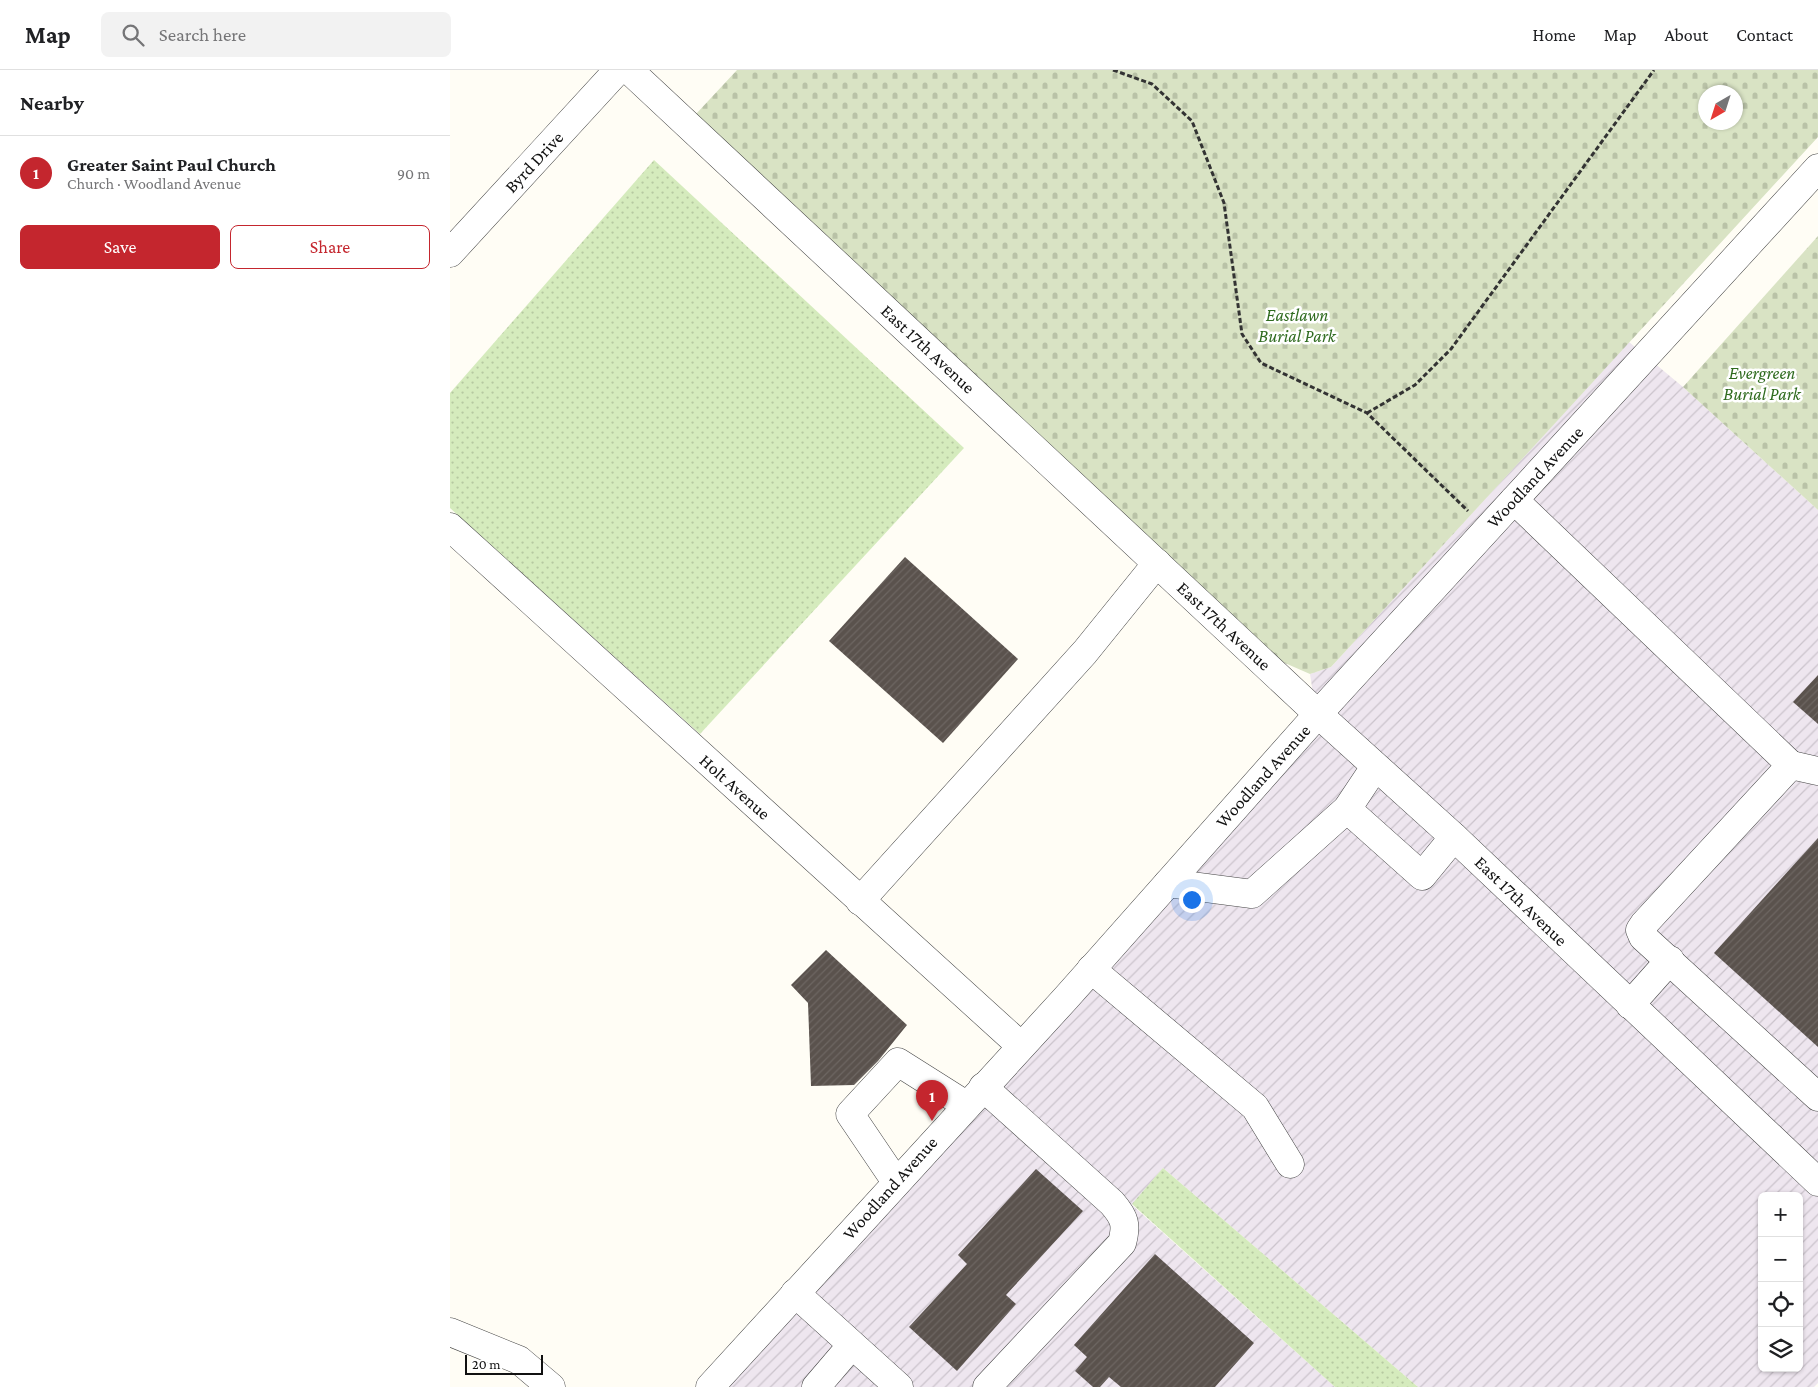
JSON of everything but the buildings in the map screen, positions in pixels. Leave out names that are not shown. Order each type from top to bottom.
[{"type":"street","name":"Byrd Drive","points":[[450,253],[618,70]]},
{"type":"street","name":"East 17th Avenue","points":[[630,70],[1318,714],[1454,837],[1818,1182]]},
{"type":"street","name":"Woodland Avenue","points":[[710,1387],[1091,969],[1318,714],[1818,168]]},
{"type":"street","points":[[1514,500],[1792,766],[1818,771]]},
{"type":"street","name":"Holt Avenue","points":[[450,527],[1021,1046]]},
{"type":"street","points":[[860,900],[1085,652],[1157,563]]},
{"type":"street","points":[[1792,766],[1640,930],[1643,937],[1818,1097]]},
{"type":"street","points":[[1168,883],[1252,894],[1347,809],[1375,767]]},
{"type":"street","points":[[1347,809],[1422,876],[1454,837]]},
{"type":"street","points":[[1630,1005],[1670,960]]},
{"type":"street","points":[[1091,969],[1255,1107],[1290,1164]]},
{"type":"street","points":[[896,1182],[850,1114],[898,1062],[974,1096],[1112,1204],[1122,1214],[1126,1230],[1122,1243],[986,1387]]},
{"type":"street","points":[[795,1293],[851,1346],[899,1387]]},
{"type":"street","points":[[450,1332],[519,1360],[551,1387]]},
{"type":"street","points":[[816,1387],[851,1346]]},
{"type":"path","points":[[1113,70],[1152,84],[1192,121],[1224,203],[1242,334],[1261,363],[1367,413],[1486,530]]},
{"type":"path","points":[[1367,413],[1415,385],[1451,349],[1654,70]]},
{"type":"shaded area","points":[[1629,342],[1683,387],[1818,510],[1818,1383],[1814,1387],[1418,1387],[1163,1168],[1132,1205],[1335,1387],[709,1387],[1317,719],[1310,674],[1331,667]]},
{"type":"green space","name":"Eastlawn Burial Park","points":[[737,70],[1818,70],[1818,137],[1331,667],[1310,674],[1278,660],[696,114]]},
{"type":"green space","points":[[654,160],[964,448],[700,734],[450,508],[450,393]]},
{"type":"green space","name":"Evergreen Burial Park","points":[[1818,236],[1818,510],[1683,387]]},
{"type":"green space","points":[[1163,1168],[1418,1387],[1335,1387],[1132,1204]]},
{"type":"place","name":"Greater Saint Paul Church","points":[[932,1121]]}]
